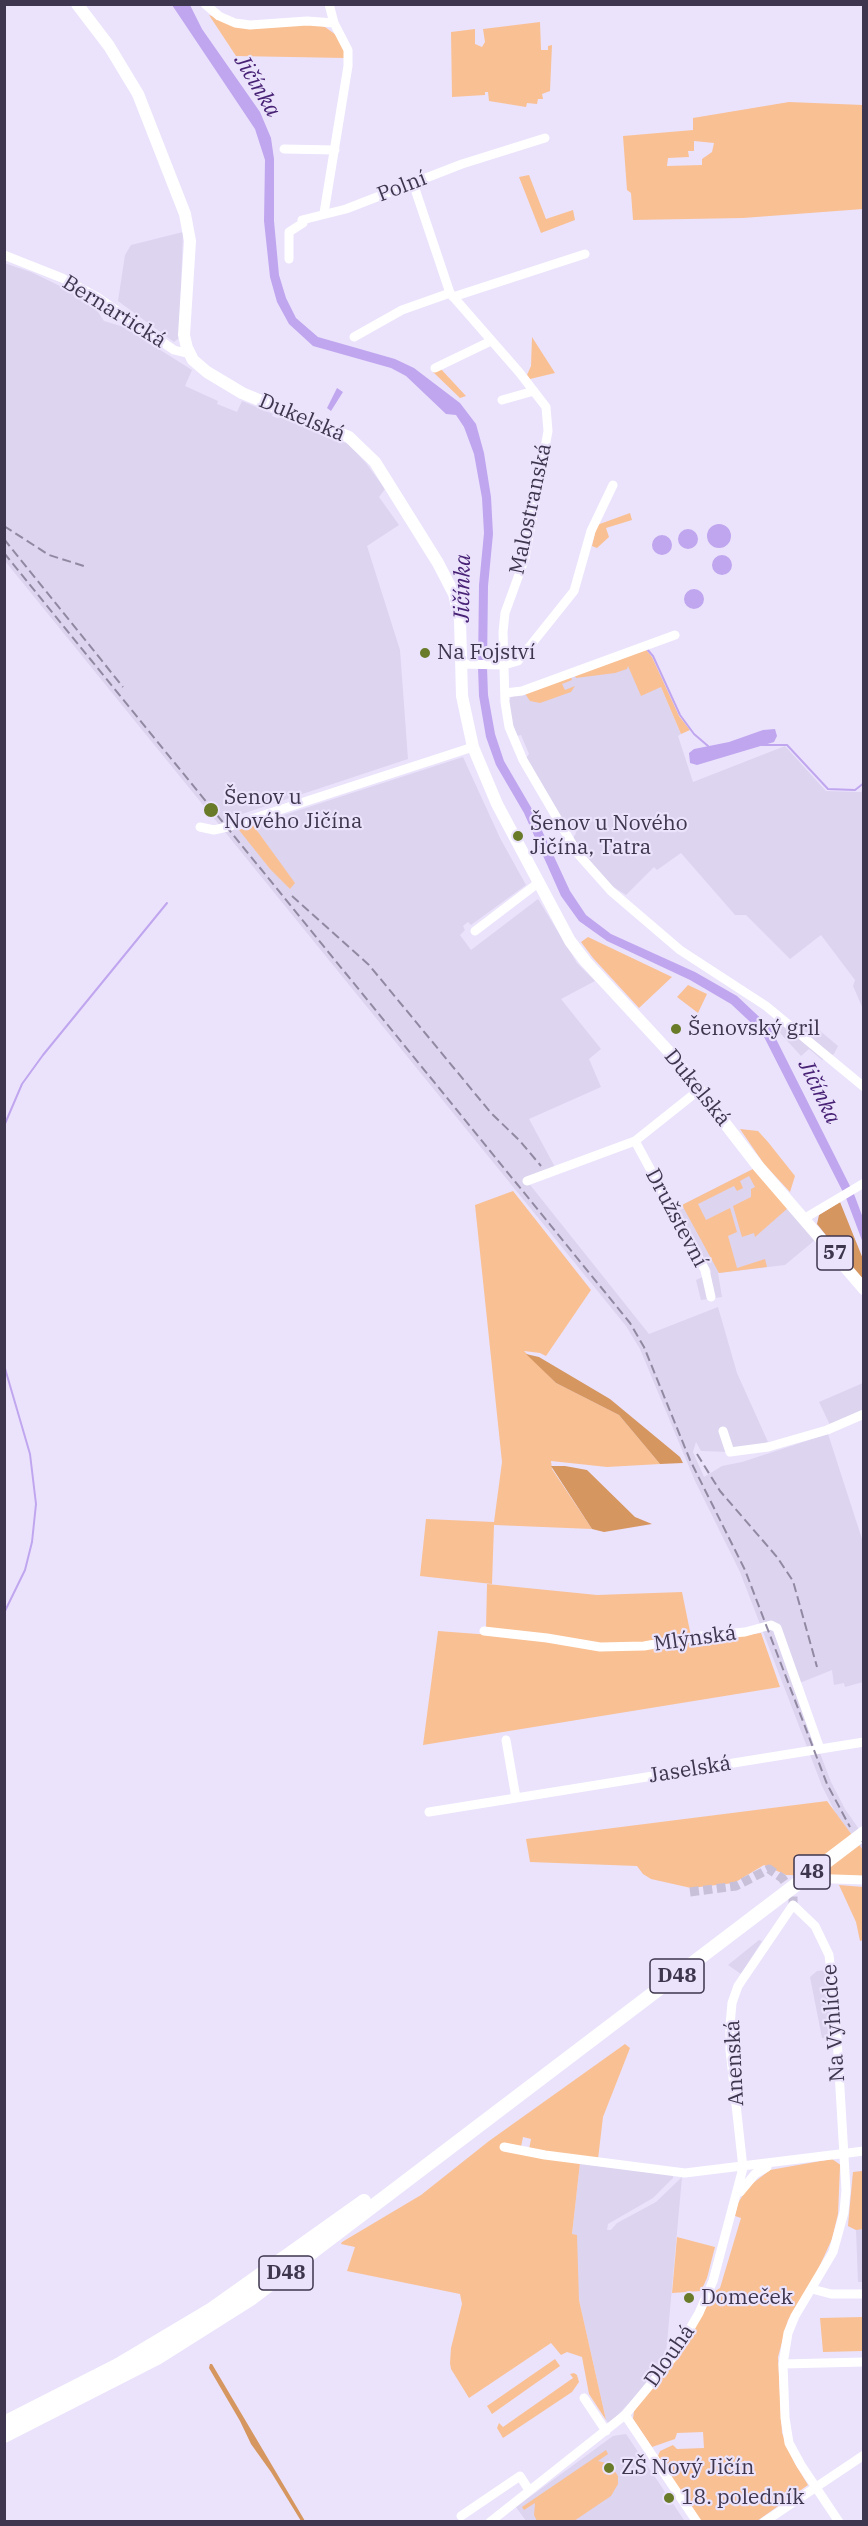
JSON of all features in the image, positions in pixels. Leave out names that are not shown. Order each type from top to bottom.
[{"type":"highway","name":"48","points":[[759,1907],[864,1823]]},
{"type":"highway","name":"48","points":[[759,1907],[864,1833]]},
{"type":"highway","name":"D48","points":[[4,2423],[153,2345],[254,2281],[759,1907]]},
{"type":"highway","name":"D48","points":[[4,2436],[158,2358],[252,2298],[759,1907]]},
{"type":"main road","points":[[77,4],[109,46],[138,94],[185,214],[190,241],[184,335],[189,354]]},
{"type":"main road","name":"Dukelská","points":[[189,354],[197,365],[228,386],[341,432],[357,442],[369,455],[434,555],[454,594],[467,664],[463,706],[473,747],[494,797],[570,941],[672,1055],[758,1166],[864,1289]]},
{"type":"street","points":[[204,4],[219,16],[235,23],[250,25],[307,21],[334,23]]},
{"type":"street","points":[[324,213],[348,58],[345,42],[334,23],[329,4]]},
{"type":"street","name":"Polní","points":[[289,259],[290,232],[303,223],[302,220],[346,209],[462,164],[545,138]]},
{"type":"street","points":[[284,149],[335,150]]},
{"type":"street","name":"Malostranská","points":[[413,183],[451,295],[546,407],[548,431],[525,558],[505,613],[503,632],[505,693],[509,727],[524,760],[558,821],[593,873],[611,891],[680,950],[766,1006],[864,1087]]},
{"type":"street","points":[[354,337],[402,310],[585,254]]},
{"type":"street","name":"Bernartická","points":[[4,255],[62,278],[97,297],[174,350],[189,354]]},
{"type":"street","points":[[435,368],[491,340]]},
{"type":"street","points":[[502,400],[534,391]]},
{"type":"street","points":[[467,664],[504,665],[518,661],[574,591],[591,531],[613,485]]},
{"type":"street","points":[[505,693],[522,691],[675,635]]},
{"type":"street","points":[[200,827],[214,830],[227,827],[473,747]]},
{"type":"street","points":[[475,931],[538,883]]},
{"type":"street","points":[[527,1181],[635,1141],[699,1090]]},
{"type":"street","name":"Družstevní","points":[[635,1141],[705,1270],[711,1297]]},
{"type":"street","points":[[805,1218],[860,1185]]},
{"type":"street","points":[[723,1431],[730,1452],[768,1447],[822,1432],[864,1414]]},
{"type":"street","name":"Mlýnská","points":[[484,1631],[600,1647],[644,1646],[701,1636],[745,1632],[771,1625],[777,1628],[820,1749]]},
{"type":"street","points":[[506,1740],[516,1798]]},
{"type":"street","name":"Jaselská","points":[[429,1812],[864,1742]]},
{"type":"street","points":[[805,1878],[864,1880]]},
{"type":"street","name":"Na Vyhlídce","points":[[793,1905],[815,1926],[829,1955],[835,2004],[846,2190],[838,2237],[833,2252],[795,2316],[788,2333],[783,2364],[786,2427],[789,2443],[839,2522]]},
{"type":"street","name":"Anenská","points":[[744,2168],[730,2050],[732,2003],[738,1986],[793,1905]]},
{"type":"street","points":[[504,2147],[545,2155],[685,2173],[744,2168],[864,2151]]},
{"type":"street","name":"Dlouhá","points":[[734,2201],[744,2184],[755,2174],[778,2163]]},
{"type":"street","name":"Dlouhá","points":[[490,2522],[625,2415],[674,2356],[699,2313],[713,2281],[744,2168]]},
{"type":"street","points":[[812,2289],[831,2295],[864,2294]]},
{"type":"street","points":[[783,2364],[864,2362]]},
{"type":"street","points":[[584,2398],[606,2431]]},
{"type":"street","points":[[625,2415],[697,2522]]},
{"type":"street","points":[[764,2522],[864,2455]]},
{"type":"street","points":[[461,2516],[520,2476],[529,2490]]},
{"type":"shaded area","points":[[172,5],[190,5],[202,29],[260,112],[271,138],[274,159],[274,221],[279,275],[286,298],[296,318],[318,337],[395,359],[414,368],[460,403],[476,424],[484,453],[491,497],[493,534],[488,586],[487,667],[488,695],[495,734],[504,761],[532,809],[570,891],[586,915],[611,934],[695,972],[737,996],[770,1027],[854,1194],[863,1218],[863,1243],[846,1198],[762,1033],[731,1004],[690,980],[607,941],[579,921],[561,896],[524,813],[496,765],[486,737],[479,696],[478,667],[479,585],[484,533],[482,498],[474,454],[464,427],[456,415],[446,414],[406,376],[391,368],[313,346],[289,324],[277,302],[270,277],[264,221],[265,160],[255,129]]},
{"type":"shaded area","points":[[209,15],[234,24],[315,24],[325,27],[339,37],[343,43],[345,58],[236,56]]},
{"type":"shaded area","points":[[540,22],[541,50],[548,50],[548,46],[552,45],[550,91],[542,94],[543,99],[538,99],[537,104],[527,103],[526,107],[489,101],[488,92],[485,92],[485,95],[452,97],[451,32],[475,29],[475,44],[482,47],[485,42],[483,29]]},
{"type":"shaded area","points":[[789,102],[863,105],[863,209],[743,218],[633,220],[631,193],[627,190],[623,136],[693,130],[693,118]],"holes":[[[694,141],[714,143],[712,152],[702,159],[702,165],[667,166],[668,158],[689,157],[688,151],[694,151]]]},
{"type":"shaded area","points":[[529,175],[546,219],[573,210],[575,220],[541,233],[519,177]]},
{"type":"shaded area","points":[[183,232],[179,338],[174,342],[118,301],[125,255],[131,245]]},
{"type":"shaded area","points":[[4,263],[31,272],[91,301],[104,321],[124,327],[192,370],[185,386],[218,401],[217,404],[237,412],[242,401],[273,414],[272,416],[300,424],[348,444],[366,463],[385,489],[379,497],[399,525],[367,546],[400,650],[408,759],[239,815],[228,813],[270,869],[294,883],[253,825],[463,757],[500,838],[526,885],[471,925],[468,922],[463,926],[465,930],[460,935],[471,950],[538,899],[577,963],[595,981],[561,999],[601,1049],[589,1059],[601,1087],[529,1119],[555,1167],[527,1181],[649,1334],[718,1307],[737,1373],[768,1442],[730,1452],[701,1451],[696,1442],[693,1452],[704,1477],[722,1466],[742,1462],[828,1434],[863,1542],[863,1682],[845,1687],[844,1683],[834,1685],[832,1670],[797,1684],[770,1622],[831,1782],[845,1809],[863,1835],[863,1850],[836,1814],[822,1786],[740,1572],[695,1481],[640,1349],[626,1326],[5,561]]},
{"type":"shaded area","points":[[532,337],[555,373],[530,379],[527,375],[531,366]]},
{"type":"shaded area","points":[[440,368],[466,396],[460,398],[433,372]]},
{"type":"shaded area","points":[[337,388],[343,392],[331,411],[327,408]]},
{"type":"shaded area","points":[[630,513],[632,520],[606,528],[609,537],[597,548],[592,546],[597,525]]},
{"type":"shaded area","points":[[719,524],[724,525],[730,531],[730,541],[724,547],[719,548],[714,547],[708,541],[707,536],[708,531],[714,525]]},
{"type":"shaded area","points":[[688,529],[695,532],[698,539],[695,546],[688,549],[681,546],[678,539],[681,532]]},
{"type":"shaded area","points":[[662,535],[669,538],[672,545],[669,552],[662,555],[655,552],[652,545],[655,538]]},
{"type":"shaded area","points":[[722,555],[729,558],[732,565],[729,572],[722,575],[715,572],[712,565],[715,558]]},
{"type":"shaded area","points":[[694,589],[701,592],[704,599],[701,606],[694,609],[687,606],[684,599],[687,592]]},
{"type":"shaded area","points":[[645,648],[652,657],[679,716],[690,730],[681,734],[661,687],[641,696],[628,666],[627,669],[615,673],[571,677],[572,680],[562,684],[565,690],[575,686],[571,692],[540,703],[530,701],[524,692]]},
{"type":"shaded area","points":[[612,660],[627,664],[661,687],[681,734],[678,736],[693,782],[785,746],[826,791],[861,792],[863,790],[863,1009],[853,986],[855,980],[821,935],[790,959],[746,915],[735,915],[681,853],[657,870],[654,867],[626,895],[609,884],[582,851],[573,838],[576,833],[574,829],[565,826],[526,758],[529,754],[521,735],[517,736],[508,702],[511,697]]},
{"type":"shaded area","points":[[775,729],[777,736],[774,742],[697,765],[690,763],[689,753],[694,749],[729,742],[763,730]]},
{"type":"shaded area","points":[[253,825],[295,883],[290,889],[270,869],[239,830]]},
{"type":"shaded area","points":[[588,937],[672,977],[639,1008],[581,942]]},
{"type":"shaded area","points":[[688,985],[707,994],[698,1013],[677,997]]},
{"type":"shaded area","points":[[780,1024],[809,1030],[813,1025],[838,1046],[834,1054],[822,1060],[809,1049],[801,1056],[781,1034],[777,1027]]},
{"type":"shaded area","points":[[740,1129],[758,1131],[795,1176],[790,1192],[764,1164]]},
{"type":"shaded area","points":[[753,1169],[815,1240],[785,1265],[718,1273],[722,1297],[701,1300],[696,1280],[711,1271],[678,1211],[684,1208],[682,1205]]},
{"type":"shaded area","points":[[753,1169],[788,1208],[755,1237],[754,1233],[742,1237],[733,1206],[751,1197],[751,1189],[755,1187],[749,1176],[740,1181],[743,1188],[737,1191],[734,1186],[698,1204],[706,1220],[730,1208],[737,1232],[728,1236],[737,1268],[765,1259],[767,1267],[719,1273],[682,1205]]},
{"type":"shaded area","points":[[513,1191],[591,1290],[546,1356],[524,1351],[556,1383],[619,1415],[660,1464],[607,1467],[551,1461],[552,1469],[592,1529],[494,1525],[492,1584],[420,1576],[426,1519],[494,1522],[502,1462],[475,1205]]},
{"type":"shaded area","points":[[840,1202],[863,1259],[863,1281],[817,1224],[819,1215]]},
{"type":"shaded area","points":[[526,1354],[539,1357],[610,1399],[680,1457],[683,1463],[660,1464],[619,1415],[556,1383]]},
{"type":"shaded area","points":[[863,1383],[863,1410],[830,1425],[819,1402]]},
{"type":"shaded area","points":[[551,1466],[587,1470],[635,1517],[652,1524],[604,1532],[592,1529]]},
{"type":"shaded area","points":[[487,1584],[597,1595],[682,1592],[692,1641],[761,1633],[780,1687],[423,1745],[438,1631],[491,1635],[486,1629]]},
{"type":"shaded area","points":[[827,1801],[863,1850],[863,1877],[786,1875],[764,1865],[734,1883],[691,1888],[651,1879],[637,1866],[530,1862],[526,1839]]},
{"type":"shaded area","points":[[839,1885],[863,1887],[863,1940],[860,1941],[856,1922]]},
{"type":"shaded area","points":[[759,1940],[762,1941],[741,1974],[728,1965]]},
{"type":"shaded area","points":[[828,1970],[833,2037],[822,2038],[810,1977],[817,1971]]},
{"type":"shaded area","points":[[625,2044],[630,2048],[603,2117],[598,2159],[529,2149],[531,2139],[523,2137],[521,2147],[580,2163],[572,2234],[577,2235],[579,2300],[606,2420],[589,2394],[582,2357],[567,2352],[561,2355],[551,2343],[469,2398],[451,2369],[450,2363],[451,2348],[462,2304],[460,2294],[347,2271],[355,2247],[341,2244],[421,2195],[489,2141]]},
{"type":"shaded area","points":[[832,2159],[842,2166],[840,2167],[838,2214],[832,2239],[816,2274],[788,2320],[778,2357],[782,2433],[794,2462],[808,2485],[757,2521],[700,2521],[658,2456],[660,2451],[673,2445],[677,2449],[704,2448],[703,2432],[677,2433],[675,2439],[652,2447],[633,2419],[634,2411],[712,2293],[720,2288],[741,2218],[735,2216],[738,2203],[748,2187],[770,2170]]},
{"type":"shaded area","points":[[580,2163],[673,2175],[673,2178],[653,2198],[608,2224],[607,2230],[611,2230],[617,2223],[656,2202],[682,2177],[666,2354],[663,2364],[649,2382],[609,2424],[606,2420],[579,2300],[572,2234]]},
{"type":"shaded area","points":[[863,2171],[863,2282],[858,2282],[856,2230],[848,2226],[853,2172]]},
{"type":"shaded area","points":[[863,2171],[863,2229],[856,2230],[848,2226],[853,2172]]},
{"type":"shaded area","points":[[677,2237],[715,2247],[701,2291],[672,2293]]},
{"type":"shaded area","points":[[863,2317],[863,2351],[823,2352],[820,2318]]},
{"type":"shaded area","points":[[555,2359],[560,2366],[492,2414],[487,2406]]},
{"type":"shaded area","points":[[210,2364],[305,2521],[301,2521],[251,2444],[209,2368]]},
{"type":"shaded area","points":[[574,2373],[579,2382],[572,2392],[503,2438],[497,2428],[499,2423],[503,2427],[573,2378],[570,2374]]},
{"type":"shaded area","name":"ZŠ Nový Jičín","points":[[626,2434],[684,2520],[526,2521],[516,2507],[613,2436]]},
{"type":"shaded area","points":[[606,2450],[608,2454],[598,2461],[610,2464],[618,2476],[618,2484],[611,2496],[574,2521],[537,2521],[534,2515],[535,2503],[524,2510],[522,2507]]},
{"type":"waterway","points":[[646,648],[653,656],[680,715],[694,734],[708,746]]},
{"type":"waterway","points":[[762,745],[787,745],[828,789],[855,790],[864,783]]},
{"type":"waterway","points":[[4,1126],[22,1084],[43,1055],[167,903]]},
{"type":"waterway","points":[[4,1365],[30,1454],[36,1504],[32,1542],[25,1570],[4,1613]]},
{"type":"tunnel","points":[[690,1892],[736,1886],[769,1869],[782,1878],[793,1893],[793,1905]]},
{"type":"railway","points":[[4,526],[49,555],[87,567]]},
{"type":"railway","points":[[4,539],[123,687]]},
{"type":"railway","points":[[4,553],[630,1323],[644,1347],[690,1460],[745,1570],[827,1784],[850,1827]]},
{"type":"railway","points":[[292,896],[369,965],[491,1113],[520,1141],[541,1166]]},
{"type":"railway","points":[[697,1454],[720,1491],[777,1557],[793,1581],[817,1667]]},
{"type":"place","name":"Na Fojství","points":[[425,653]]},
{"type":"place","name":"Šenov u Nového Jičína","points":[[211,810]]},
{"type":"place","name":"Šenov u Nového Jičína, Tatra","points":[[518,836]]},
{"type":"place","name":"Šenovský gril","points":[[676,1029]]},
{"type":"place","name":"Domeček","points":[[689,2298]]},
{"type":"place","name":"ZŠ Nový Jičín","points":[[609,2468]]},
{"type":"place","name":"18. poledník","points":[[669,2498]]},
{"type":"water label","name":"Jičínka","points":[[257,86]]},
{"type":"water label","name":"Jičínka","points":[[463,588]]},
{"type":"water label","name":"Jičínka","points":[[819,1092]]}]
